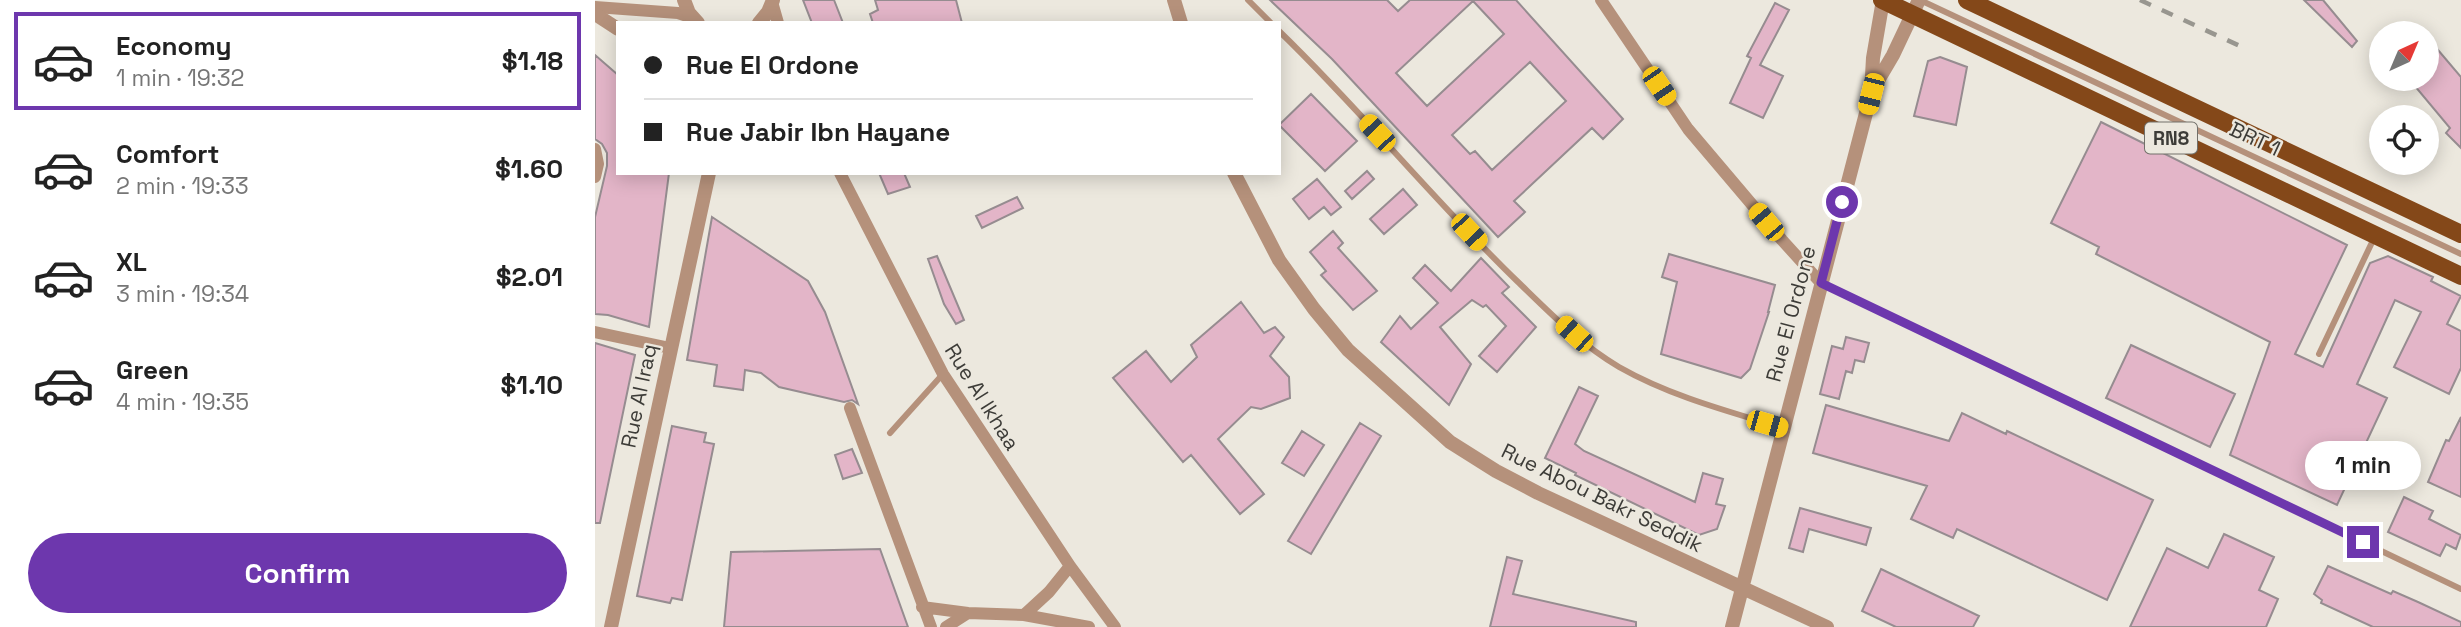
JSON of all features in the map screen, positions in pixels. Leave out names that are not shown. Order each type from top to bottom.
[{"type":"main road","name":"RN8","points":[[1882,0],[1917,5],[2375,236],[2461,276]]},
{"type":"main road","name":"RN8","points":[[1967,0],[2461,234]]},
{"type":"street","points":[[684,0],[695,20]]},
{"type":"street","points":[[1174,0],[1180,21]]},
{"type":"street","points":[[1601,0],[1688,129],[1821,283]]},
{"type":"street","name":"Rue El Ordone","points":[[1732,627],[1871,94],[1882,0]]},
{"type":"street","points":[[760,21],[772,1]]},
{"type":"street","points":[[772,1],[777,21]]},
{"type":"street","name":"Rue El Ordone","points":[[1871,94],[1917,5]]},
{"type":"street","points":[[595,7],[678,13],[695,20]]},
{"type":"street","points":[[595,14],[616,28]]},
{"type":"street","points":[[595,149],[598,164],[595,177]]},
{"type":"street","name":"Rue Al Iraq","points":[[611,627],[709,175]]},
{"type":"street","name":"Rue Al Ikhaa","points":[[841,175],[943,374],[1070,566],[1115,627]]},
{"type":"street","name":"Rue Abou Bakr Seddik","points":[[1235,175],[1279,260],[1314,309],[1348,350],[1450,442],[1538,493],[1827,627]]},
{"type":"street","points":[[595,332],[670,348]]},
{"type":"street","points":[[850,408],[930,627]]},
{"type":"street","points":[[1024,615],[1049,592],[1070,566]]},
{"type":"street","points":[[922,607],[968,613],[1024,615],[1089,627]]},
{"type":"street","points":[[946,627],[968,613]]},
{"type":"lane","points":[[1248,0],[1269,21]]},
{"type":"lane","name":"BRT 1","points":[[1917,5],[2461,254]]},
{"type":"lane","points":[[1281,33],[1488,253],[1574,334],[1617,366],[1654,384],[1703,404],[1783,428]]},
{"type":"lane","points":[[2319,354],[2375,236]]},
{"type":"lane","points":[[1821,283],[2461,589]]},
{"type":"lane","points":[[890,433],[943,374]]},
{"type":"building","points":[[803,0],[834,0],[842,21],[811,21]]},
{"type":"building","points":[[875,0],[956,0],[961,21],[872,21],[870,14],[878,10]]},
{"type":"building","points":[[1270,0],[1387,0],[1398,11],[1410,0],[1516,0],[1623,119],[1603,139],[1592,128],[1514,201],[1525,212],[1498,237],[1332,59]],"holes":[[[1473,1],[1504,34],[1427,106],[1396,73]],[[1530,62],[1566,101],[1492,170],[1475,151],[1470,154],[1452,135]]]},
{"type":"building","points":[[2304,0],[2323,0],[2357,41],[2352,47]]},
{"type":"building","points":[[1775,3],[1789,10],[1760,65],[1783,76],[1763,118],[1730,103],[1751,58],[1747,56]]},
{"type":"building","points":[[2439,51],[2461,77],[2461,148],[2446,133],[2450,128],[2439,115],[2439,105],[2431,105],[2419,91],[2439,91]]},
{"type":"building","points":[[595,55],[616,73],[616,175],[669,175],[649,327],[595,314],[595,217],[607,166],[607,153],[595,139]]},
{"type":"building","points":[[1940,57],[1967,67],[1956,125],[1914,116],[1928,61]]},
{"type":"building","points":[[1311,94],[1357,141],[1325,171],[1281,127],[1281,123]]},
{"type":"building","points":[[2101,122],[2347,245],[2295,354],[2323,367],[2370,263],[2388,256],[2433,277],[2431,281],[2461,296],[2447,324],[2461,331],[2461,368],[2449,394],[2394,367],[2421,312],[2395,300],[2357,384],[2387,398],[2337,505],[2230,455],[2270,342],[2096,254],[2099,247],[2051,223]]},
{"type":"building","points":[[1367,171],[1374,179],[1352,199],[1345,191]]},
{"type":"building","points":[[880,175],[905,175],[910,187],[888,194]]},
{"type":"building","points":[[1317,179],[1341,207],[1331,215],[1324,207],[1309,219],[1293,199]]},
{"type":"building","points":[[1403,189],[1417,205],[1384,234],[1370,219]]},
{"type":"building","points":[[1017,197],[1023,208],[982,228],[976,216]]},
{"type":"building","points":[[712,217],[808,281],[825,312],[858,404],[852,400],[844,402],[779,387],[761,373],[745,370],[743,390],[714,386],[717,365],[687,360]]},
{"type":"building","points":[[1333,231],[1343,243],[1338,248],[1377,291],[1353,310],[1321,275],[1326,271],[1310,252]]},
{"type":"building","points":[[1669,254],[1775,285],[1750,369],[1741,378],[1661,354],[1677,282],[1662,277]]},
{"type":"building","points":[[937,256],[964,320],[956,324],[944,304],[928,259]]},
{"type":"building","points":[[1481,258],[1509,287],[1502,293],[1536,327],[1497,372],[1479,356],[1506,326],[1486,305],[1483,307],[1472,300],[1440,327],[1471,364],[1449,405],[1381,342],[1400,316],[1411,329],[1438,303],[1413,278],[1425,265],[1451,291]]},
{"type":"building","points":[[1241,302],[1264,333],[1275,327],[1284,337],[1270,356],[1289,377],[1290,398],[1261,409],[1251,407],[1218,439],[1264,494],[1240,514],[1191,455],[1183,462],[1113,378],[1146,351],[1171,382],[1197,357],[1191,345]]},
{"type":"building","points":[[1846,337],[1869,343],[1864,362],[1855,360],[1852,373],[1846,371],[1839,399],[1820,394],[1832,346],[1843,349]]},
{"type":"building","points":[[595,343],[635,355],[600,523],[595,523]]},
{"type":"building","points":[[2131,345],[2235,394],[2210,447],[2106,398]]},
{"type":"building","points":[[1579,387],[1598,396],[1575,444],[1584,451],[1695,502],[1703,473],[1723,479],[1716,504],[1725,506],[1717,529],[1699,535],[1545,458]]},
{"type":"building","points":[[1826,405],[1949,441],[1962,413],[2006,434],[2007,431],[2153,500],[2107,600],[1957,529],[1953,538],[1911,519],[1927,486],[1813,453]]},
{"type":"building","points":[[2461,417],[2461,497],[2428,482],[2446,440],[2449,441]]},
{"type":"building","points":[[1360,423],[1381,436],[1311,554],[1288,541]]},
{"type":"building","points":[[672,426],[706,433],[704,442],[714,444],[682,600],[672,598],[670,603],[637,596]]},
{"type":"building","points":[[1302,431],[1324,445],[1304,476],[1282,463]]},
{"type":"building","points":[[852,449],[862,473],[843,479],[835,455]]},
{"type":"building","points":[[2404,497],[2433,511],[2429,519],[2461,535],[2456,549],[2446,544],[2440,556],[2388,532]]},
{"type":"building","points":[[1800,508],[1871,528],[1866,545],[1809,529],[1803,552],[1789,548]]},
{"type":"building","points":[[2224,534],[2274,557],[2259,590],[2278,599],[2266,627],[2130,627],[2167,548],[2208,568]]},
{"type":"building","points":[[880,549],[908,627],[724,627],[731,552]]},
{"type":"building","points":[[1507,557],[1522,561],[1513,594],[1636,622],[1636,627],[1490,627]]},
{"type":"building","points":[[2328,566],[2391,594],[2393,591],[2418,602],[2461,622],[2461,627],[2373,627],[2321,603],[2322,600],[2314,594]]},
{"type":"building","points":[[1881,569],[1979,616],[1973,627],[1896,627],[1862,611]]},
{"type":"railway","points":[[2140,0],[2240,46]]},
{"type":"route","points":[[1842,202],[1821,283],[2363,542]]}]
